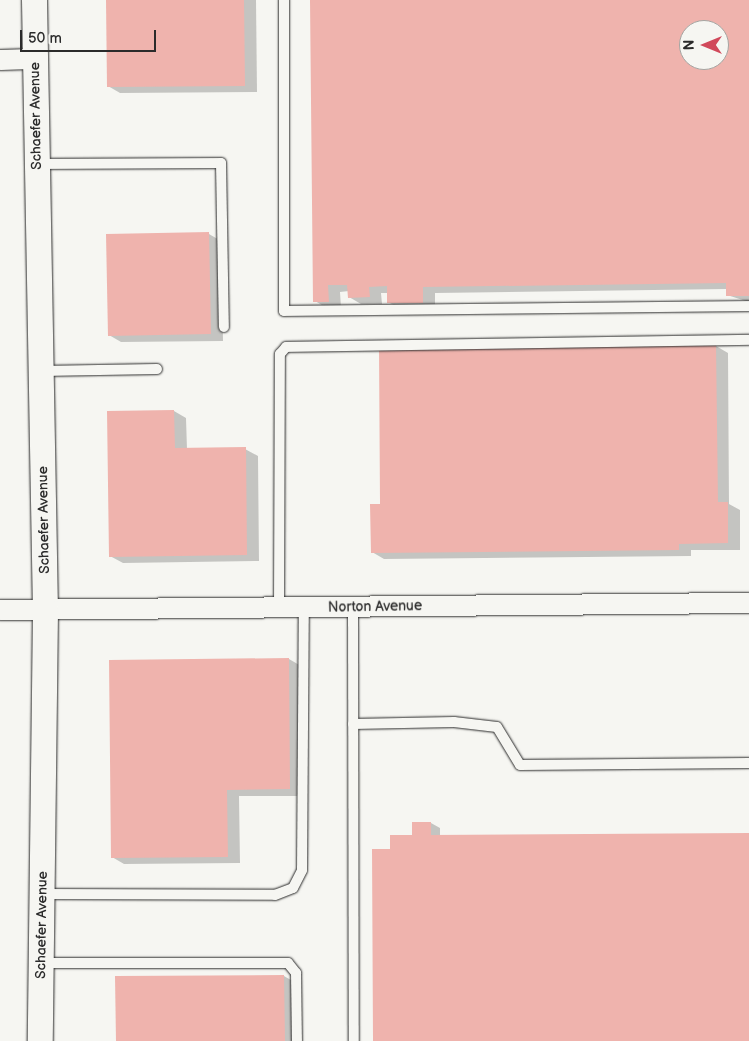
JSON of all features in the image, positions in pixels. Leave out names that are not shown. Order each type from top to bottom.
[{"type":"street","name":"Schaefer Avenue","points":[[34,0],[45,610],[40,1041]]},
{"type":"street","points":[[0,60],[34,60]]},
{"type":"street","name":"Norton Avenue","points":[[0,610],[749,604]]},
{"type":"lane","points":[[284,0],[284,311],[749,306]]},
{"type":"lane","points":[[36,164],[221,163],[224,327]]},
{"type":"lane","points":[[279,608],[280,354],[286,346],[749,340]]},
{"type":"lane","points":[[40,371],[157,369]]},
{"type":"lane","points":[[42,894],[275,895],[293,888],[302,870],[304,607]]},
{"type":"lane","points":[[353,607],[354,1041]]},
{"type":"lane","points":[[353,724],[454,722],[496,727],[520,766],[749,764]]},
{"type":"lane","points":[[41,963],[288,963],[296,973],[297,1041]]},
{"type":"building","points":[[106,0],[244,0],[245,86],[107,87]]},
{"type":"building","points":[[310,0],[749,0],[749,296],[726,296],[726,283],[423,287],[423,303],[387,303],[387,286],[369,287],[370,297],[348,298],[347,285],[328,285],[329,302],[313,302]]},
{"type":"building","points":[[209,232],[211,334],[108,336],[106,234]]},
{"type":"building","points":[[716,345],[718,502],[728,502],[728,543],[679,544],[679,550],[371,553],[370,504],[380,504],[379,348]]},
{"type":"building","points":[[174,410],[175,448],[246,447],[247,555],[109,557],[107,411]]},
{"type":"building","points":[[289,658],[290,789],[227,790],[228,857],[111,858],[109,660]]},
{"type":"building","points":[[412,822],[431,822],[431,835],[749,833],[749,1041],[373,1041],[372,849],[390,849],[390,835],[412,835]]},
{"type":"building","points":[[284,975],[285,1041],[116,1041],[115,976]]}]
